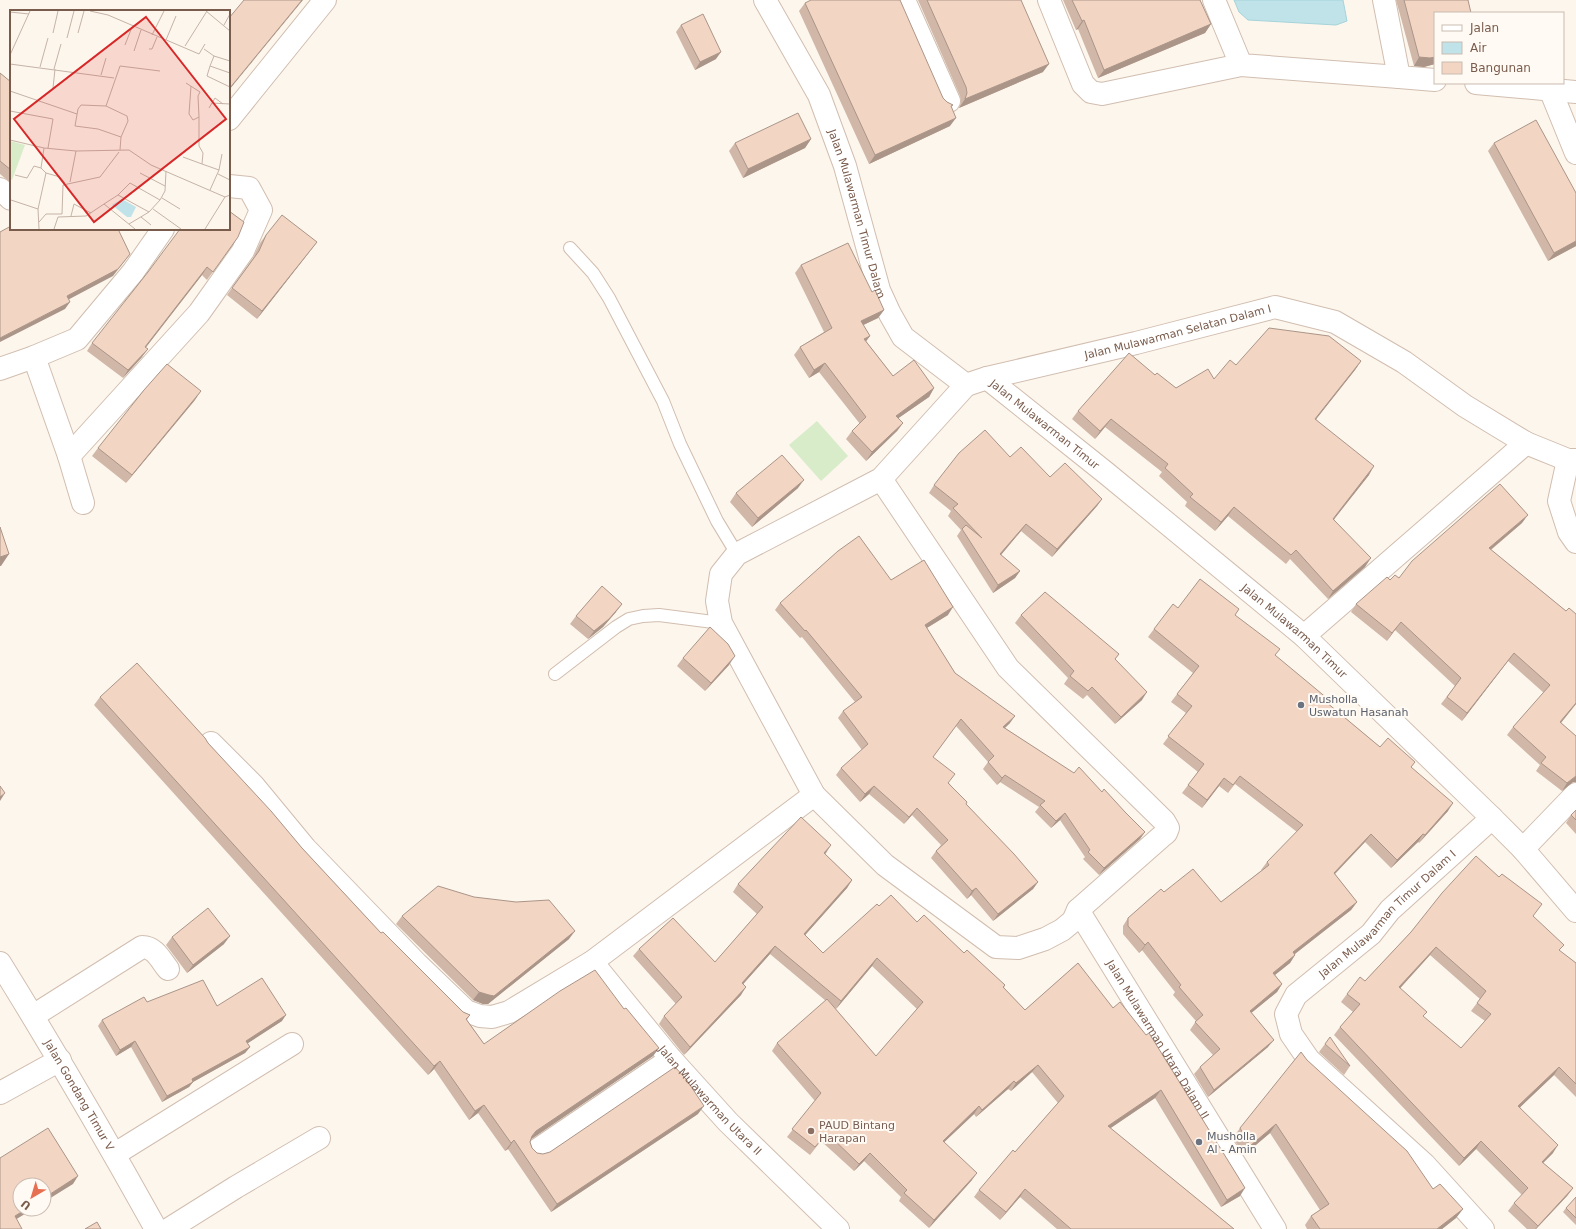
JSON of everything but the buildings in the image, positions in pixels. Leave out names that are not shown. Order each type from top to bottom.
[{"type":"street","points":[[230,118],[325,0]]},
{"type":"street","name":"Jalan Mulawarman Timur Dalam","points":[[765,0],[819,95],[845,166],[879,290],[890,314],[903,337],[966,386]]},
{"type":"street","points":[[904,0],[949,101]]},
{"type":"street","points":[[1048,0],[1083,84],[1091,92],[1102,94],[1241,65],[1434,80]]},
{"type":"street","points":[[1214,0],[1241,65]]},
{"type":"street","points":[[1384,0],[1399,77]]},
{"type":"street","points":[[1488,84],[1576,92]]},
{"type":"street","points":[[1550,89],[1576,153]]},
{"type":"street","points":[[69,456],[78,444],[199,313],[243,251],[261,210],[249,188],[230,186]]},
{"type":"street","points":[[0,189],[10,198]]},
{"type":"street","points":[[0,209],[10,204]]},
{"type":"street","points":[[0,369],[77,339],[133,272],[162,230]]},
{"type":"street","name":"Jalan Mulawarman Selatan Dalam I","points":[[987,378],[1136,343],[1275,307],[1335,322],[1404,362],[1465,406],[1526,443],[1572,460]]},
{"type":"street","points":[[34,356],[69,456],[83,503]]},
{"type":"street","points":[[881,479],[1008,668],[1164,821],[1168,828],[1166,833],[1078,910],[1073,921],[1062,930],[1045,939],[1018,948],[996,947],[885,865],[814,795],[721,623],[717,601],[721,574],[737,554],[881,479],[966,386],[987,378]]},
{"type":"street","name":"Jalan Mulawarman Timur","points":[[987,378],[1106,473],[1304,636],[1523,849],[1576,911]]},
{"type":"street","points":[[1304,636],[1526,443]]},
{"type":"street","points":[[1572,460],[1559,501],[1568,532],[1576,542]]},
{"type":"street","points":[[211,743],[253,784],[305,848],[417,964],[466,1011],[480,1016],[492,1017],[509,1012],[592,962],[814,795]]},
{"type":"street","points":[[1523,849],[1576,794]]},
{"type":"street","name":"Jalan Mulawarman Timur Dalam I","points":[[1483,1229],[1425,1165],[1309,1060],[1291,1034],[1286,1014],[1296,995],[1371,934],[1390,910],[1443,860],[1492,818]]},
{"type":"street","name":"Jalan Mulawarman Utara Dalam II","points":[[1078,910],[1275,1229]]},
{"type":"street","points":[[33,1016],[142,947],[149,947],[156,952],[168,969]]},
{"type":"street","name":"Jalan Mulawarman Utara II","points":[[592,962],[671,1058],[728,1122],[838,1229]]},
{"type":"street","name":"Jalan Gondang Timur V","points":[[0,963],[60,1060],[115,1154],[156,1229]]},
{"type":"street","points":[[115,1154],[292,1044]]},
{"type":"street","points":[[537,1150],[671,1058]]},
{"type":"street","points":[[0,1093],[60,1060]]},
{"type":"street","points":[[169,1229],[319,1138]]},
{"type":"lane","points":[[570,248],[593,273],[609,298],[663,401],[680,444],[717,521],[737,554]]},
{"type":"lane","points":[[555,674],[616,627],[629,619],[659,615],[721,623]]},
{"type":"green space","points":[[817,421],[848,456],[821,481],[789,445]]},
{"type":"water","points":[[1234,0],[1343,0],[1347,21],[1336,25],[1248,20],[1239,12]]},
{"type":"place","name":"Musholla Uswatun Hasanah","points":[[1301,705]]},
{"type":"place","name":"PAUD Bintang Harapan","points":[[811,1131]]},
{"type":"place","name":"Musholla Al - Amin","points":[[1199,1142]]}]
